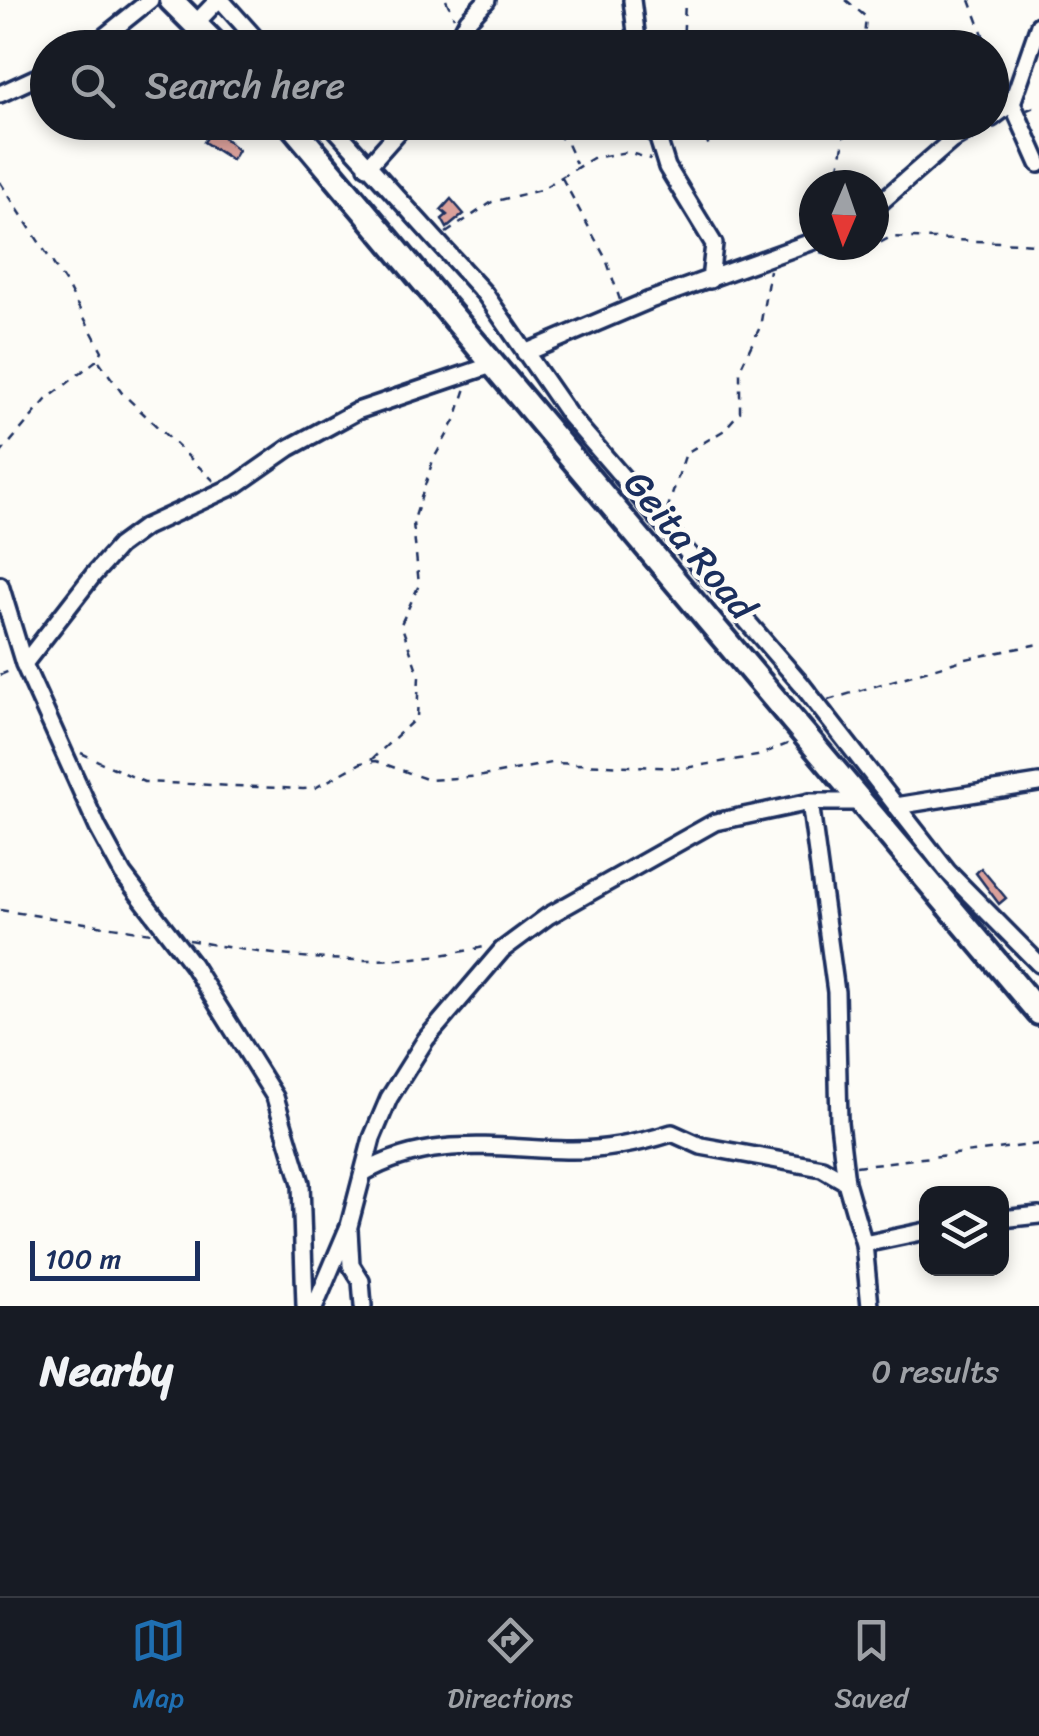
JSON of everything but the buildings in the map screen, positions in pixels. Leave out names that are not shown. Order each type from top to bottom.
[{"type":"highway","points":[[171,0],[202,30]]},
{"type":"highway","name":"Geita Road","points":[[302,140],[481,368],[806,737],[1039,1013]]},
{"type":"street","points":[[112,30],[150,0]]},
{"type":"street","points":[[196,24],[220,0],[248,30]]},
{"type":"street","points":[[463,30],[487,0]]},
{"type":"street","points":[[632,0],[636,30]]},
{"type":"street","points":[[1009,105],[1039,25]]},
{"type":"street","points":[[0,94],[30,80]]},
{"type":"street","points":[[1012,103],[1039,164]]},
{"type":"street","points":[[345,140],[485,294],[570,415],[816,704],[948,872],[1039,964]]},
{"type":"street","points":[[367,166],[391,140]]},
{"type":"street","points":[[658,140],[664,162],[709,230],[714,244],[710,280]]},
{"type":"street","points":[[889,195],[954,140]]},
{"type":"street","points":[[525,352],[622,311],[799,247]]},
{"type":"street","points":[[24,664],[119,546],[146,527],[224,491],[357,411],[481,368]]},
{"type":"street","points":[[0,586],[24,664],[124,874],[172,936],[267,1080],[285,1123],[304,1201],[306,1306]]},
{"type":"street","points":[[896,806],[1039,782]]},
{"type":"street","points":[[810,802],[836,992],[836,1088],[845,1174],[864,1244],[870,1306]]},
{"type":"street","points":[[315,1306],[349,1226],[389,1098],[426,1039],[518,936],[702,828],[810,802],[860,802]]},
{"type":"street","points":[[363,1172],[393,1158],[446,1144],[577,1150],[631,1146],[672,1132],[701,1146],[845,1174]]},
{"type":"street","points":[[1009,1218],[1039,1215]]},
{"type":"street","points":[[349,1226],[350,1265],[361,1282],[363,1306]]},
{"type":"street","points":[[864,1244],[919,1232]]},
{"type":"path","points":[[684,30],[685,0]]},
{"type":"path","points":[[846,0],[866,17],[865,30]]},
{"type":"path","points":[[970,0],[981,30]]},
{"type":"path","points":[[1009,96],[1012,103]]},
{"type":"path","points":[[563,140],[577,166]]},
{"type":"path","points":[[707,140],[710,149]]},
{"type":"path","points":[[839,170],[844,140]]},
{"type":"path","points":[[438,242],[457,223],[492,202],[540,190],[577,166],[616,152],[664,162]]},
{"type":"path","points":[[562,178],[617,282],[622,311]]},
{"type":"path","points":[[0,182],[101,343],[98,360],[46,400],[0,454]]},
{"type":"path","points":[[889,238],[1039,244]]},
{"type":"path","points":[[664,526],[686,453],[723,430],[740,412],[740,369],[760,326],[772,257]]},
{"type":"path","points":[[98,360],[122,394],[224,491]]},
{"type":"path","points":[[60,743],[144,782],[200,786],[315,788],[369,762],[416,718],[419,676],[402,624],[419,585],[413,522],[433,460],[481,368]]},
{"type":"path","points":[[816,704],[966,659],[1039,644]]},
{"type":"path","points":[[369,762],[428,780],[483,776],[551,763],[685,768],[756,756],[806,737]]},
{"type":"path","points":[[0,910],[172,936],[258,954],[366,962],[452,954],[518,936]]},
{"type":"path","points":[[845,1174],[1039,1144]]}]
